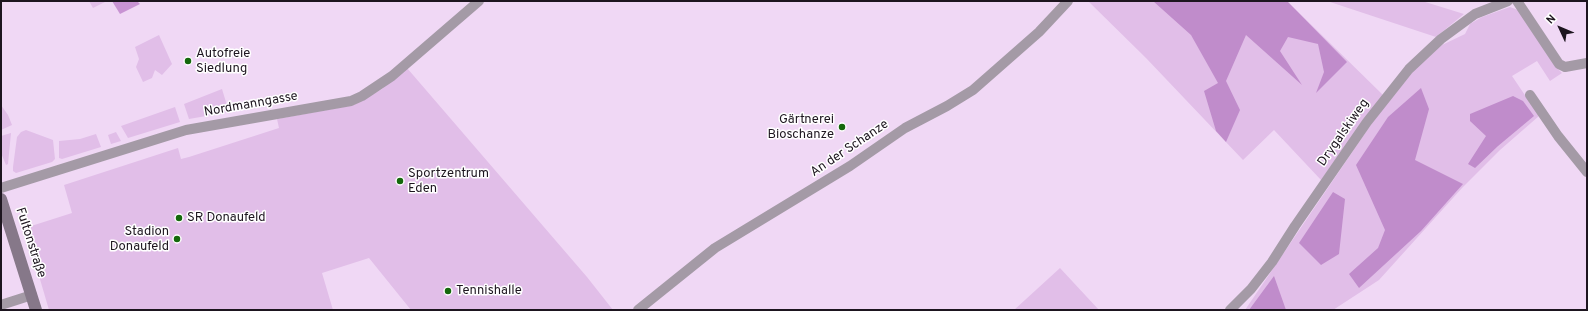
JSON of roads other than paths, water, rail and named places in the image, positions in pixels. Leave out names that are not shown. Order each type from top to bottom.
[{"type":"street","name":"Nordmanngasse","points":[[1,188],[186,130],[351,101],[362,96],[392,76],[479,1]]},
{"type":"street","name":"An der Schanze","points":[[638,310],[715,248],[850,166],[905,128],[947,106],[973,90],[1039,32],[1068,1]]},
{"type":"street","name":"Drygalskiweg","points":[[1230,310],[1251,289],[1272,262],[1367,122],[1410,69],[1441,39],[1475,14],[1508,1]]},
{"type":"street","points":[[1517,1],[1559,64],[1565,67],[1587,63]]},
{"type":"street","points":[[1530,95],[1586,169]]},
{"type":"street","name":"Fultonstraße","points":[[1,199],[36,310]]},
{"type":"street","points":[[1,304],[32,295]]},
{"type":"place","name":"Autofreie Siedlung","points":[[188,61]]},
{"type":"place","name":"Gärtnerei Bioschanze","points":[[842,127]]},
{"type":"place","name":"Sportzentrum Eden","points":[[400,181]]},
{"type":"place","name":"SR Donaufeld","points":[[179,218]]},
{"type":"place","name":"Stadion Donaufeld","points":[[177,239]]},
{"type":"place","name":"Tennishalle","points":[[448,291]]}]
